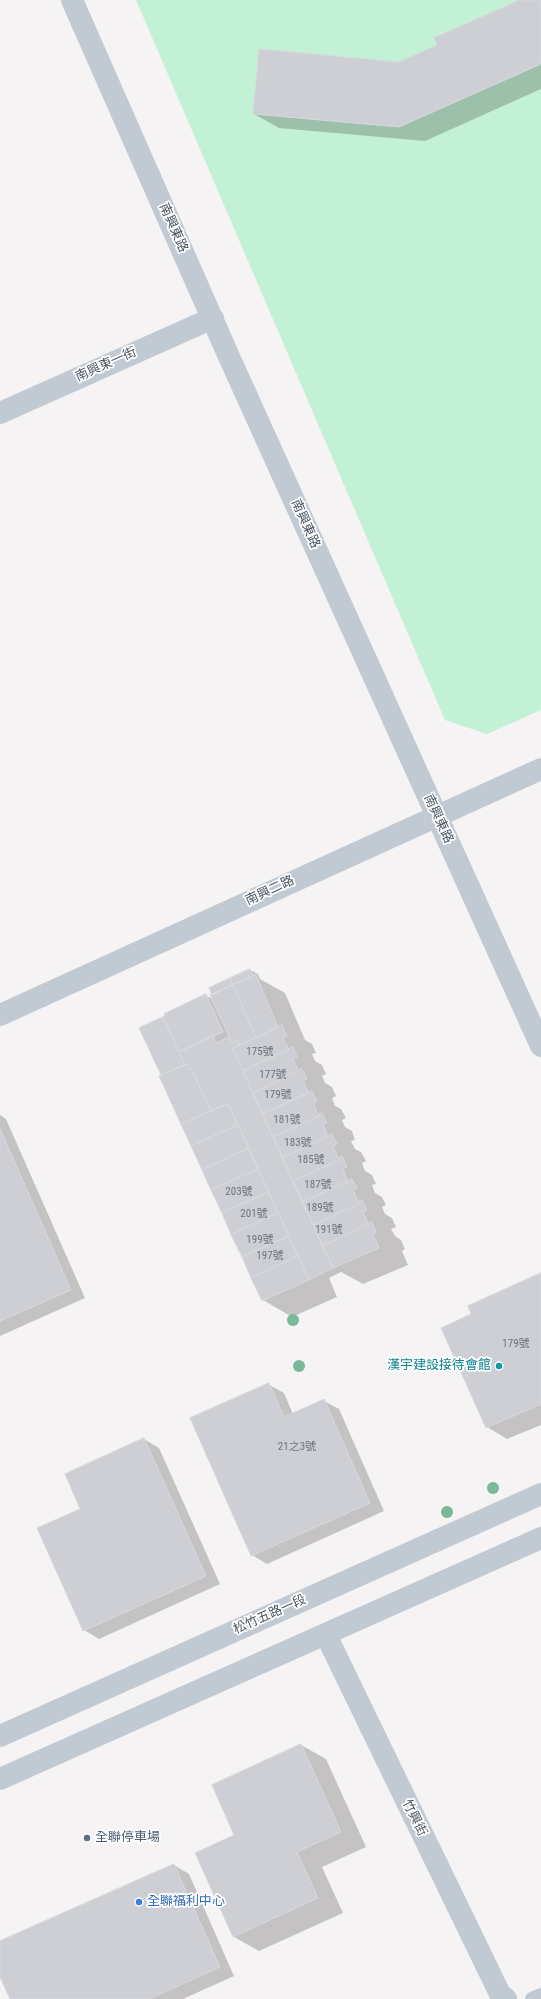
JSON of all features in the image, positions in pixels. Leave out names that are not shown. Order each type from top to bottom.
[{"type":"street","name":"南興東路","points":[[72,0],[213,318],[541,1046]]},
{"type":"street","name":"南興東一街","points":[[0,413],[213,318]]},
{"type":"street","name":"南興二路","points":[[0,1015],[436,815],[541,769]]},
{"type":"street","name":"松竹五路一段","points":[[0,1736],[541,1494]]},
{"type":"street","points":[[0,1779],[541,1538]]},
{"type":"street","name":"竹興街","points":[[326,1635],[500,1994],[506,1999]]},
{"type":"lane","points":[[532,1999],[541,1995]]},
{"type":"green space","points":[[136,0],[541,0],[541,710],[487,734],[445,720]]},
{"type":"building","points":[[520,0],[541,0],[541,64],[399,127],[253,114],[259,49],[399,62],[437,45],[434,38]]},
{"type":"building","points":[[250,969],[253,976],[233,985],[230,978]]},
{"type":"building","points":[[256,975],[278,1027],[256,1038],[233,985]]},
{"type":"building","points":[[230,978],[233,985],[212,995],[209,988]]},
{"type":"building","points":[[233,985],[256,1038],[239,1045],[237,1041],[232,1043],[210,995]]},
{"type":"building","points":[[206,994],[223,1032],[179,1052],[163,1017],[165,1016],[164,1014]]},
{"type":"building","points":[[163,1017],[185,1065],[161,1075],[139,1028]]},
{"type":"building","points":[[282,1025],[287,1036],[283,1038],[289,1050],[243,1071],[233,1049]]},
{"type":"building","points":[[213,1036],[216,1043],[229,1037],[232,1043],[237,1041],[239,1045],[233,1049],[333,1268],[309,1280],[228,1104],[211,1111],[189,1064],[185,1065],[179,1052]]},
{"type":"building","points":[[293,1047],[297,1057],[293,1059],[299,1072],[253,1093],[243,1071]]},
{"type":"building","points":[[189,1064],[211,1111],[181,1124],[159,1076]]},
{"type":"building","points":[[302,1069],[307,1079],[303,1081],[309,1093],[262,1114],[253,1093]]},
{"type":"building","points":[[312,1091],[317,1101],[313,1103],[319,1116],[273,1137],[262,1114]]},
{"type":"building","points":[[228,1104],[238,1125],[191,1146],[181,1124]]},
{"type":"building","points":[[322,1113],[327,1123],[323,1124],[328,1137],[282,1158],[273,1137],[319,1116],[318,1115]]},
{"type":"building","points":[[238,1125],[249,1148],[202,1170],[191,1146]]},
{"type":"building","points":[[0,1129],[71,1290],[0,1321]]},
{"type":"building","points":[[332,1134],[337,1144],[333,1146],[339,1160],[293,1181],[282,1158]]},
{"type":"building","points":[[249,1148],[258,1169],[211,1190],[202,1170]]},
{"type":"building","points":[[342,1156],[347,1167],[343,1169],[348,1182],[302,1202],[293,1181],[339,1160],[338,1158]]},
{"type":"building","points":[[258,1169],[269,1192],[222,1213],[211,1190]]},
{"type":"building","points":[[352,1179],[357,1188],[353,1190],[359,1204],[313,1225],[302,1202]]},
{"type":"building","points":[[269,1192],[278,1213],[231,1235],[222,1213]]},
{"type":"building","points":[[362,1200],[367,1210],[363,1212],[369,1225],[322,1246],[313,1225],[359,1204],[358,1202]]},
{"type":"building","points":[[278,1213],[289,1236],[242,1257],[231,1235]]},
{"type":"building","points":[[372,1222],[376,1232],[373,1234],[379,1248],[333,1268],[322,1246]]},
{"type":"building","points":[[289,1236],[298,1256],[251,1278],[242,1257]]},
{"type":"building","points":[[298,1256],[309,1280],[262,1301],[251,1278]]},
{"type":"building","name":"漢宇建設接待會館","points":[[541,1273],[541,1404],[486,1428],[441,1328],[471,1314],[468,1306]]},
{"type":"building","points":[[269,1383],[284,1417],[324,1399],[370,1503],[251,1556],[190,1418]]},
{"type":"building","points":[[144,1438],[206,1576],[83,1631],[37,1528],[80,1509],[65,1474]]},
{"type":"building","points":[[301,1744],[341,1832],[297,1852],[318,1898],[233,1937],[195,1853],[234,1835],[212,1785]]},
{"type":"building","name":"全聯福利中心","points":[[174,1864],[220,1967],[149,1999],[10,1999],[0,1977],[0,1941]]},
{"type":"place","name":"漢宇建設接待會館","points":[[499,1366]]},
{"type":"place","name":"全聯停車場","points":[[87,1838]]},
{"type":"place","name":"全聯福利中心","points":[[139,1902]]}]
